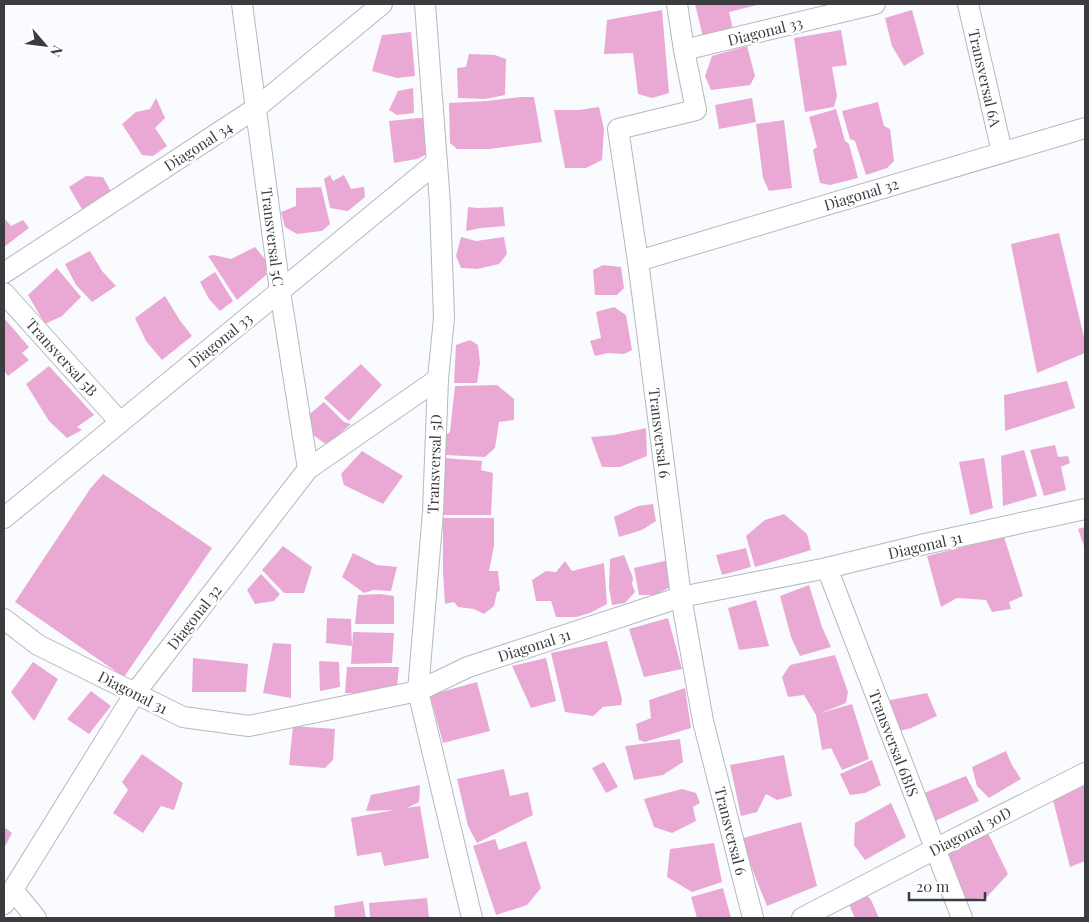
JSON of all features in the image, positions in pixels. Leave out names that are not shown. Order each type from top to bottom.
[{"type":"street","name":"Transversal 5C","points":[[242,4],[280,291],[308,469]]},
{"type":"street","name":"Diagonal 34","points":[[4,273],[256,108],[382,4]]},
{"type":"street","name":"Transversal 5D","points":[[425,4],[440,204],[444,318],[438,379],[433,512],[418,691],[472,918]]},
{"type":"street","name":"Transversal 6","points":[[677,4],[696,110],[618,130],[638,261],[681,597],[703,721],[753,918]]},
{"type":"street","name":"Diagonal 33","points":[[684,50],[875,4]]},
{"type":"street","name":"Transversal 6A","points":[[968,4],[1002,152]]},
{"type":"street","name":"Diagonal 32","points":[[638,261],[1085,128]]},
{"type":"street","name":"Diagonal 33","points":[[4,518],[437,162]]},
{"type":"street","name":"Transversal 5B","points":[[4,293],[120,422]]},
{"type":"street","name":"Diagonal 32","points":[[8,897],[135,693],[308,469],[438,379]]},
{"type":"street","name":"Diagonal 31","points":[[4,619],[38,645],[183,717],[249,726],[418,691],[468,667],[681,597],[827,568],[925,544],[1085,509]]},
{"type":"street","name":"Transversal 6BIS","points":[[827,568],[962,918]]},
{"type":"street","name":"Diagonal 30D","points":[[802,918],[1085,773]]},
{"type":"street","points":[[8,897],[36,918]]},
{"type":"building","points":[[695,4],[761,4],[729,12],[734,34],[704,41]]},
{"type":"building","points":[[662,10],[669,93],[652,98],[638,94],[633,53],[604,54],[607,20]]},
{"type":"building","points":[[912,10],[924,54],[904,66],[892,46],[885,18]]},
{"type":"building","points":[[841,30],[847,65],[832,67],[837,96],[834,107],[805,112],[794,38]]},
{"type":"building","points":[[411,32],[415,76],[397,78],[372,71],[382,35]]},
{"type":"building","points":[[747,46],[755,76],[750,85],[711,90],[705,76],[712,56]]},
{"type":"building","points":[[469,54],[495,55],[506,59],[505,95],[485,99],[458,98],[457,68],[466,67]]},
{"type":"building","points":[[413,88],[414,113],[397,115],[389,110],[398,91]]},
{"type":"building","points":[[534,97],[542,142],[489,149],[457,149],[450,143],[449,103]]},
{"type":"building","points":[[156,98],[165,118],[155,128],[167,146],[153,156],[142,155],[122,124],[136,112],[150,109]]},
{"type":"building","points":[[752,98],[756,122],[719,129],[715,105]]},
{"type":"building","points":[[878,102],[884,126],[890,129],[894,161],[887,168],[866,175],[855,141],[850,139],[842,111]]},
{"type":"building","points":[[599,107],[604,129],[602,160],[586,168],[565,168],[554,110],[579,110]]},
{"type":"building","points":[[836,109],[845,141],[849,144],[858,178],[830,185],[820,183],[813,150],[817,147],[809,117]]},
{"type":"building","points":[[429,118],[427,154],[417,159],[394,163],[389,121]]},
{"type":"building","points":[[784,120],[792,188],[769,191],[763,178],[756,124]]},
{"type":"building","points":[[330,175],[333,181],[344,175],[351,189],[364,187],[365,197],[348,211],[330,208],[324,179]]},
{"type":"building","points":[[86,176],[103,177],[113,195],[83,211],[69,187]]},
{"type":"building","points":[[321,187],[330,224],[322,231],[297,234],[285,227],[281,212],[296,206],[296,188]]},
{"type":"building","points":[[468,207],[503,207],[505,226],[466,231]]},
{"type":"building","points":[[4,218],[11,226],[23,220],[29,228],[4,247]]},
{"type":"building","points":[[1059,233],[1085,341],[1085,353],[1037,373],[1011,244]]},
{"type":"building","points":[[461,237],[476,241],[504,237],[507,254],[499,264],[477,269],[461,268],[456,256]]},
{"type":"building","points":[[255,247],[273,269],[237,300],[208,256],[214,255],[231,259]]},
{"type":"building","points":[[90,251],[102,271],[116,286],[92,302],[76,285],[65,264]]},
{"type":"building","points":[[603,265],[621,267],[624,288],[617,295],[595,295],[593,270]]},
{"type":"building","points":[[57,268],[81,297],[62,316],[45,324],[28,295]]},
{"type":"building","points":[[215,272],[233,301],[220,311],[209,299],[200,282]]},
{"type":"building","points":[[165,296],[192,336],[162,360],[146,341],[135,318]]},
{"type":"building","points":[[614,307],[626,315],[632,350],[624,354],[608,353],[595,356],[590,341],[601,338],[596,312]]},
{"type":"building","points":[[4,318],[29,347],[22,353],[29,360],[8,376],[4,371]]},
{"type":"building","points":[[470,340],[478,345],[480,363],[477,383],[454,383],[456,345]]},
{"type":"building","points":[[361,364],[382,385],[349,421],[324,398]]},
{"type":"building","points":[[49,366],[94,415],[77,427],[82,430],[67,438],[49,421],[26,384]]},
{"type":"building","points":[[1067,381],[1075,408],[1005,431],[1004,395]]},
{"type":"building","points":[[497,385],[514,399],[514,420],[499,422],[495,448],[485,457],[445,455],[446,435],[450,432],[455,386]]},
{"type":"building","points":[[324,402],[344,422],[351,424],[327,445],[309,432],[305,418]]},
{"type":"building","points":[[646,428],[647,456],[620,467],[602,467],[591,437],[614,435]]},
{"type":"building","points":[[1055,445],[1058,457],[1068,456],[1070,463],[1061,467],[1066,490],[1044,496],[1030,450]]},
{"type":"building","points":[[1024,450],[1037,496],[1003,506],[1001,456]]},
{"type":"building","points":[[362,451],[403,476],[383,504],[344,485],[341,474]]},
{"type":"building","points":[[445,458],[482,461],[481,470],[493,473],[491,515],[442,515]]},
{"type":"building","points":[[984,458],[993,508],[970,515],[959,462]]},
{"type":"building","points":[[103,474],[212,548],[124,677],[15,602],[90,489]]},
{"type":"building","points":[[653,504],[656,521],[642,530],[619,537],[614,517],[638,506]]},
{"type":"building","points":[[784,514],[807,534],[811,550],[755,567],[746,536],[765,520]]},
{"type":"building","points":[[443,518],[494,518],[494,546],[489,571],[498,571],[500,591],[497,592],[494,606],[484,614],[474,609],[458,607],[454,602],[445,604]]},
{"type":"building","points":[[1085,527],[1085,549],[1078,529]]},
{"type":"building","points":[[1004,537],[1023,596],[1009,602],[1011,609],[992,612],[986,600],[957,598],[941,607],[927,556]]},
{"type":"building","points":[[283,546],[312,567],[304,593],[284,593],[262,570]]},
{"type":"building","points":[[746,548],[751,567],[722,575],[716,555]]},
{"type":"building","points":[[353,553],[377,565],[397,567],[391,591],[374,590],[364,593],[342,577]]},
{"type":"building","points":[[624,555],[633,578],[632,584],[635,592],[625,603],[612,605],[609,588],[610,559]]},
{"type":"building","points":[[673,559],[670,587],[655,595],[639,595],[634,568]]},
{"type":"building","points":[[565,561],[572,571],[604,563],[607,604],[590,613],[576,617],[556,617],[551,601],[536,601],[532,580],[546,571],[556,572]]},
{"type":"building","points":[[261,574],[280,594],[274,601],[255,604],[247,590]]},
{"type":"building","points":[[809,585],[822,627],[831,647],[800,656],[791,637],[780,596]]},
{"type":"building","points":[[380,594],[394,596],[394,624],[355,624],[358,595]]},
{"type":"building","points":[[756,600],[769,646],[739,650],[728,608]]},
{"type":"building","points":[[327,618],[351,619],[352,646],[326,643]]},
{"type":"building","points":[[668,618],[682,669],[644,677],[629,629]]},
{"type":"building","points":[[353,632],[394,633],[392,663],[351,664]]},
{"type":"building","points":[[607,641],[622,699],[621,705],[603,707],[593,716],[565,712],[551,653]]},
{"type":"building","points":[[273,643],[291,644],[291,698],[263,693]]},
{"type":"building","points":[[835,655],[848,692],[846,703],[821,713],[852,704],[869,759],[842,770],[831,748],[822,750],[816,715],[804,695],[788,697],[782,677],[790,665]]},
{"type":"building","points":[[193,658],[248,664],[246,692],[192,692]]},
{"type":"building","points":[[546,658],[556,701],[531,708],[512,666]]},
{"type":"building","points":[[319,661],[339,662],[340,687],[320,691]]},
{"type":"building","points":[[33,662],[58,679],[34,721],[11,692]]},
{"type":"building","points":[[347,667],[399,667],[397,687],[372,694],[345,693]]},
{"type":"building","points":[[477,682],[490,731],[443,743],[430,695]]},
{"type":"building","points":[[685,688],[691,728],[645,742],[639,740],[636,724],[651,718],[649,700]]},
{"type":"building","points":[[91,691],[111,706],[89,734],[67,719]]},
{"type":"building","points":[[927,693],[937,716],[911,728],[896,732],[885,701]]},
{"type":"building","points":[[293,726],[335,729],[333,760],[325,768],[289,765]]},
{"type":"building","points":[[680,739],[683,762],[663,775],[634,780],[625,746]]},
{"type":"building","points":[[1006,751],[1021,779],[989,798],[977,786],[972,767]]},
{"type":"building","points":[[142,754],[183,783],[174,810],[161,806],[143,833],[113,813],[128,790],[122,782]]},
{"type":"building","points":[[784,755],[792,796],[777,800],[766,794],[757,812],[741,816],[730,765]]},
{"type":"building","points":[[872,760],[881,785],[865,793],[850,795],[840,774]]},
{"type":"building","points":[[604,762],[618,787],[606,793],[592,768]]},
{"type":"building","points":[[504,769],[510,796],[528,792],[533,815],[477,843],[468,826],[457,779]]},
{"type":"building","points":[[966,776],[979,801],[933,822],[924,793]]},
{"type":"building","points":[[1085,782],[1085,861],[1070,867],[1052,796]]},
{"type":"building","points":[[420,785],[419,802],[407,808],[420,806],[429,858],[384,866],[381,852],[357,856],[351,818],[394,810],[366,811],[371,795]]},
{"type":"building","points":[[682,789],[696,793],[700,803],[693,807],[696,821],[672,833],[654,827],[644,799]]},
{"type":"building","points":[[891,803],[906,837],[865,860],[854,845],[855,823]]},
{"type":"building","points":[[801,822],[817,886],[767,906],[740,839]]},
{"type":"building","points":[[4,827],[12,833],[4,848]]},
{"type":"building","points":[[986,829],[1008,874],[986,898],[965,900],[944,851]]},
{"type":"building","points":[[495,839],[499,850],[526,841],[541,888],[527,905],[496,915],[473,846]]},
{"type":"building","points":[[714,843],[722,882],[692,892],[667,877],[670,849]]},
{"type":"building","points":[[723,888],[731,918],[697,918],[691,897]]},
{"type":"building","points":[[866,894],[871,900],[879,918],[855,918],[848,902]]},
{"type":"building","points":[[427,898],[429,918],[370,918],[369,903]]},
{"type":"building","points":[[363,901],[366,918],[335,917],[334,906]]}]
